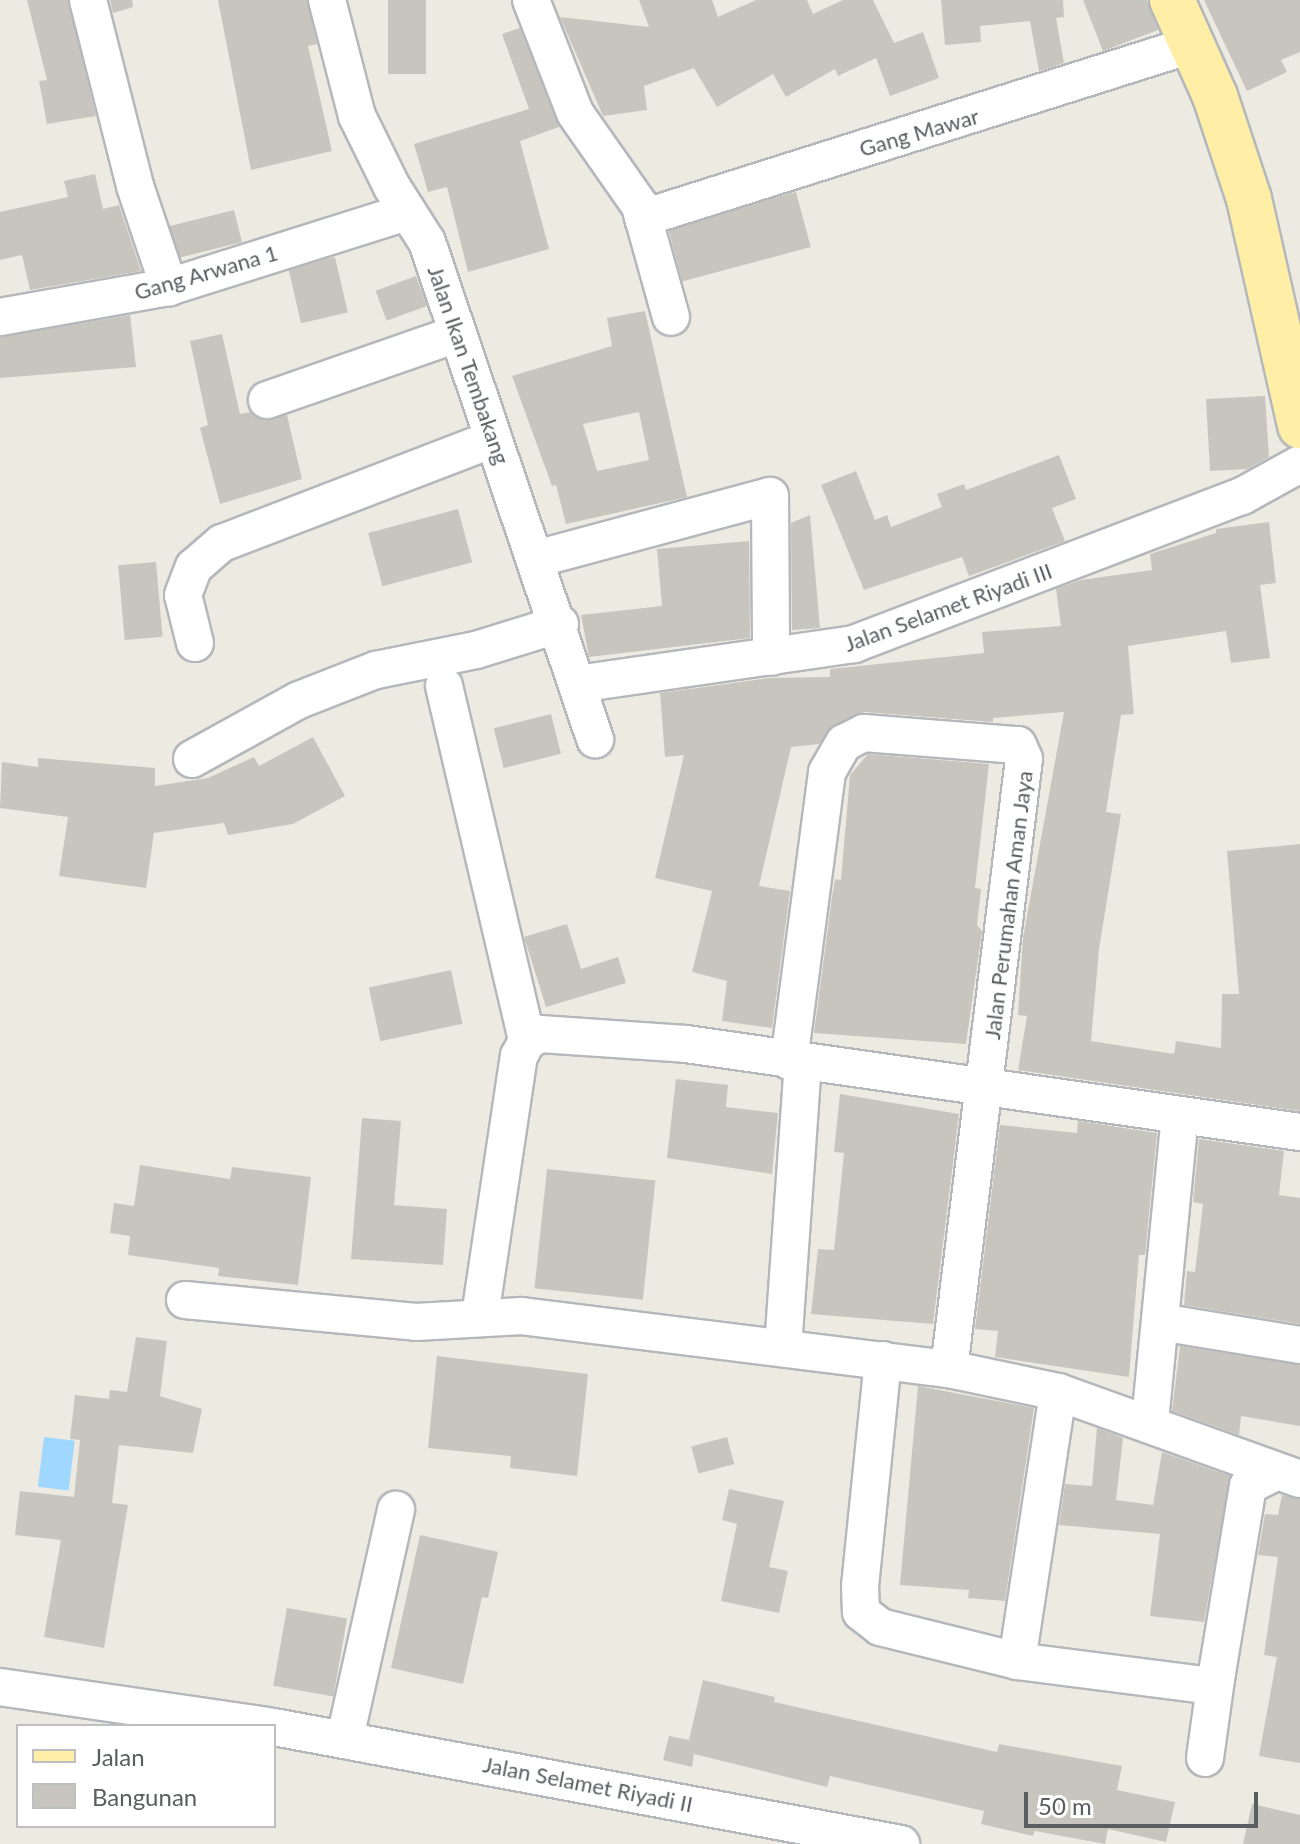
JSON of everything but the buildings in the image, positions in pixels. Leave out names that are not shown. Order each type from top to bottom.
[{"type":"main road","points":[[1172,0],[1194,44],[1249,199],[1300,426]]},
{"type":"street","points":[[88,0],[135,186],[169,287]]},
{"type":"street","name":"Jalan Ikan Tembakang","points":[[327,0],[357,116],[407,212],[427,242],[493,439],[560,624],[595,739]]},
{"type":"street","points":[[531,0],[575,113],[634,195],[671,317]]},
{"type":"street","name":"Gang Mawar","points":[[643,218],[1194,44]]},
{"type":"street","name":"Gang Arwana 1","points":[[0,317],[169,287],[407,212]]},
{"type":"street","points":[[267,400],[457,334]]},
{"type":"street","points":[[195,643],[183,595],[194,567],[222,543],[493,439]]},
{"type":"street","name":"Jalan Selamet Riyadi III","points":[[577,684],[854,644],[1242,496],[1300,464]]},
{"type":"street","points":[[536,559],[770,496],[771,657]]},
{"type":"street","points":[[192,759],[299,700],[376,670],[476,650],[560,624]]},
{"type":"street","points":[[444,686],[527,1041],[515,1075],[480,1316]]},
{"type":"street","name":"Jalan Perumahan Aman Jaya","points":[[783,1348],[796,1062],[827,772],[837,753],[852,737],[864,733],[1018,745],[1024,759],[986,1089],[949,1369]]},
{"type":"street","points":[[527,1041],[553,1033],[686,1044],[1300,1132]]},
{"type":"street","points":[[1150,1421],[1180,1115]]},
{"type":"street","points":[[185,1300],[416,1322],[522,1316],[949,1369],[1058,1392],[1150,1421],[1288,1475]]},
{"type":"street","points":[[1160,1322],[1300,1345]]},
{"type":"street","points":[[883,1360],[861,1612],[880,1627],[1017,1661],[1190,1686],[1216,1679]]},
{"type":"street","points":[[1017,1661],[1058,1392]]},
{"type":"street","points":[[1205,1758],[1248,1486],[1288,1475]]},
{"type":"street","points":[[345,1738],[396,1510]]},
{"type":"street","points":[[0,1687],[252,1724]]},
{"type":"street","name":"Jalan Selamet Riyadi II","points":[[276,1727],[901,1844]]},
{"type":"water","points":[[44,1437],[75,1441],[69,1490],[38,1487]]}]
